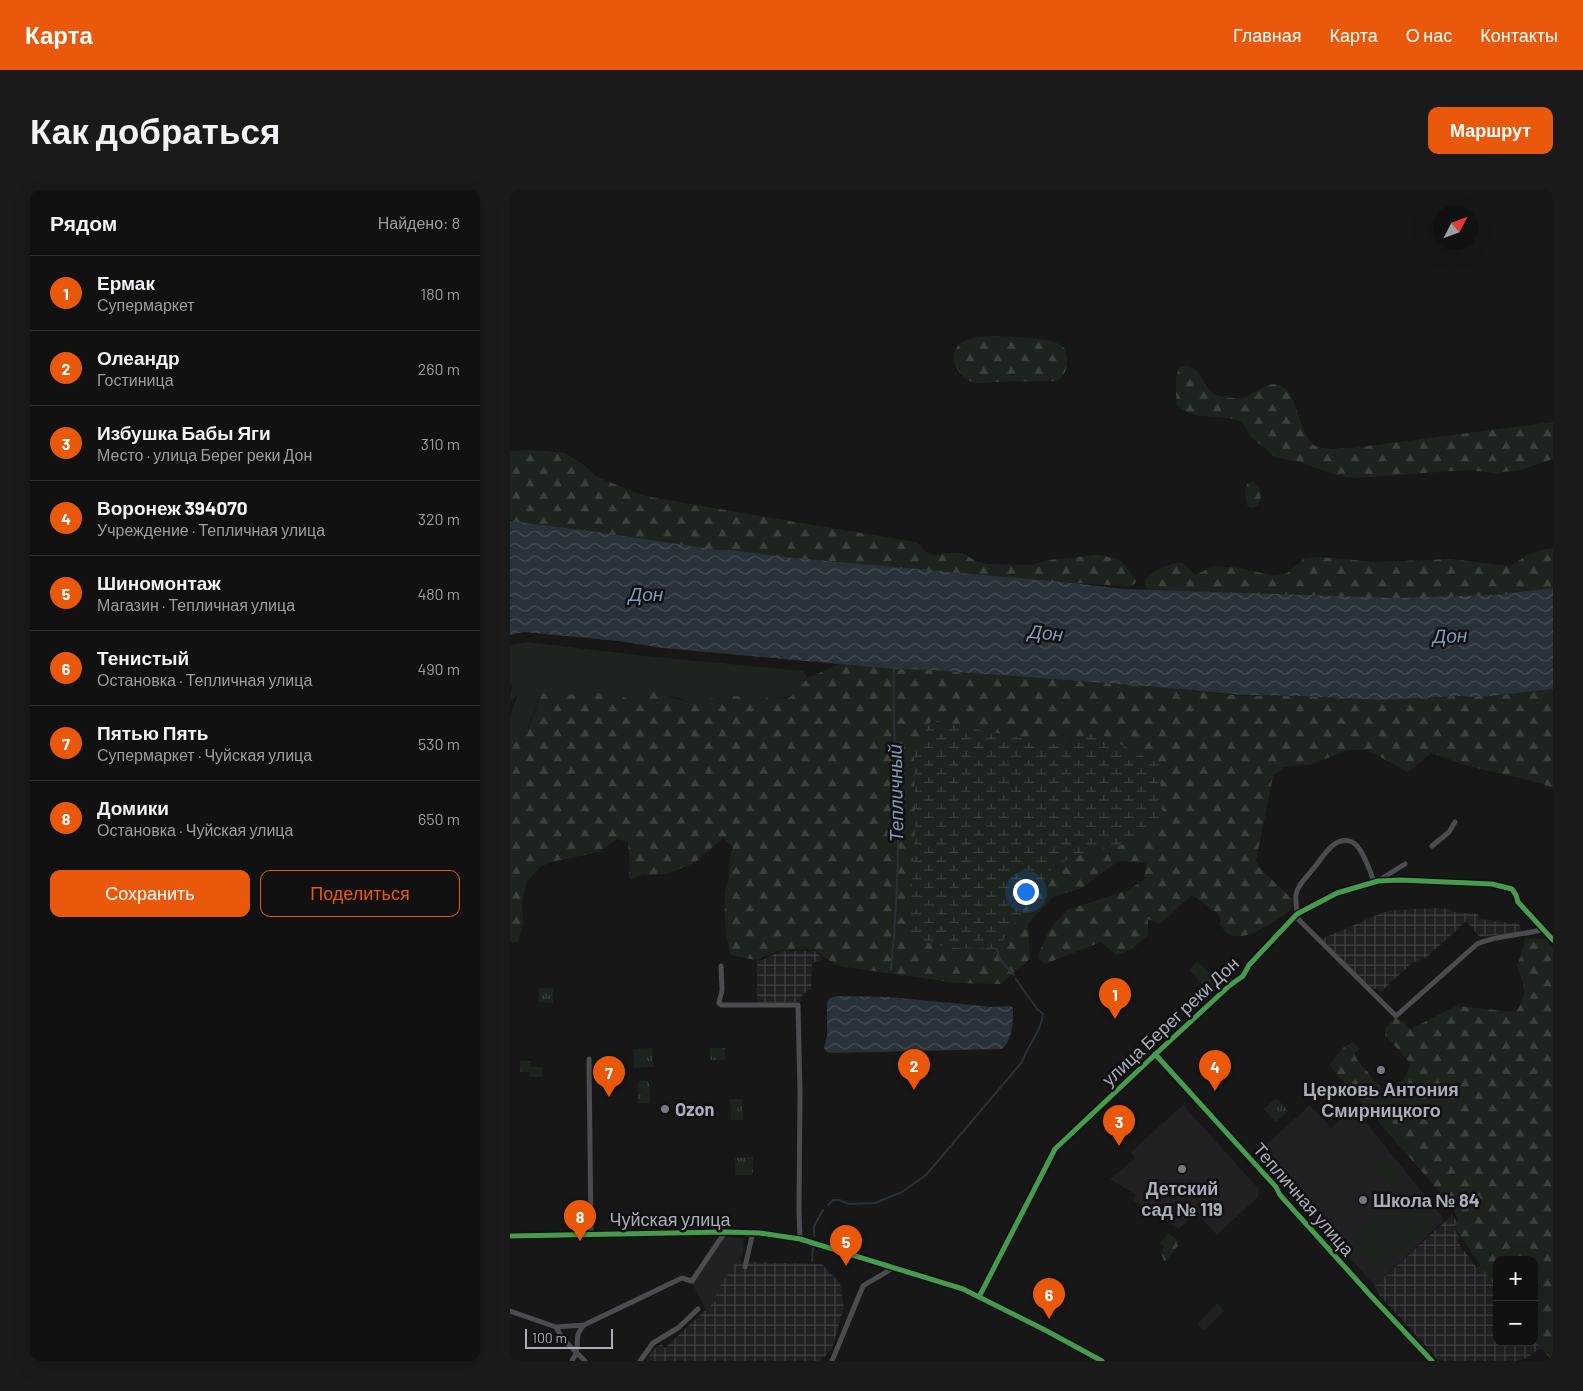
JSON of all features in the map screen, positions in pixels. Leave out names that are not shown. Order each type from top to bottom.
[{"type":"street","points":[[1432,846],[1449,832],[1455,822]]},
{"type":"street","points":[[1405,864],[1376,882],[1359,848],[1353,842],[1345,840],[1326,851],[1299,887],[1296,894],[1296,915],[1396,1016],[1477,944],[1488,939],[1544,929]]},
{"type":"street","name":"улица Берег реки Дон","points":[[979,1297],[1056,1149],[1228,986],[1243,976],[1248,966],[1296,915],[1337,894],[1376,882],[1400,880],[1492,884],[1512,889],[1518,902],[1553,940]]},
{"type":"street","points":[[721,966],[722,990],[718,999],[718,1003],[721,1005],[798,1005],[800,1092],[798,1211],[800,1239],[894,1266],[962,1289],[1102,1361]]},
{"type":"street","name":"Тепличная улица","points":[[1155,1054],[1271,1181],[1280,1194],[1365,1290],[1432,1361]]},
{"type":"street","name":"Чуйская улица","points":[[589,1059],[591,1233]]},
{"type":"street","points":[[510,1311],[556,1327],[584,1325],[682,1278],[692,1281],[725,1232]]},
{"type":"street","points":[[745,1267],[753,1232]]},
{"type":"street","name":"Чуйская улица","points":[[510,1236],[591,1233],[753,1232],[800,1239]]},
{"type":"street","points":[[832,1361],[863,1286],[871,1280],[883,1276],[894,1266]]},
{"type":"street","points":[[640,1361],[653,1343],[678,1328],[698,1309]]},
{"type":"street","points":[[572,1361],[577,1352],[576,1338],[584,1325]]},
{"type":"street","points":[[556,1327],[562,1338],[585,1361]]},
{"type":"shaded area","points":[[1451,909],[1452,912],[1478,914],[1479,919],[1519,924],[1522,932],[1480,937],[1466,921],[1427,957],[1412,963],[1381,992],[1376,988],[1373,990],[1322,939],[1381,913],[1396,910]]},
{"type":"shaded area","points":[[781,951],[815,951],[820,956],[822,960],[812,963],[811,989],[802,995],[801,1002],[757,1003],[757,960],[765,959]]},
{"type":"shaded area","name":"Детский сад № 119","points":[[1183,1105],[1259,1189],[1258,1197],[1217,1235],[1196,1212],[1179,1229],[1133,1200],[1136,1195],[1110,1179],[1135,1158],[1131,1152]]},
{"type":"shaded area","name":"Школа № 84","points":[[1310,1105],[1331,1128],[1354,1108],[1441,1215],[1443,1221],[1375,1286],[1256,1154]]},
{"type":"shaded area","points":[[1452,1215],[1458,1223],[1453,1227],[1460,1238],[1457,1241],[1477,1268],[1481,1265],[1493,1270],[1493,1346],[1538,1346],[1538,1333],[1542,1347],[1519,1361],[1437,1361],[1434,1355],[1379,1295],[1375,1286]]},
{"type":"shaded area","points":[[724,1236],[744,1239],[743,1254],[719,1288],[718,1297],[706,1310],[692,1283]]},
{"type":"shaded area","points":[[739,1259],[743,1262],[822,1264],[840,1283],[844,1307],[832,1348],[821,1361],[648,1361],[650,1352],[661,1344],[665,1348],[716,1300],[718,1288]]},
{"type":"green space","points":[[991,336],[1040,339],[1058,343],[1063,347],[1066,354],[1067,364],[1065,372],[1057,381],[972,382],[958,370],[955,365],[954,353],[961,343],[975,338]]},
{"type":"green space","points":[[1188,366],[1198,372],[1213,394],[1219,396],[1243,398],[1274,384],[1286,389],[1296,407],[1308,438],[1314,445],[1322,448],[1353,448],[1553,422],[1553,459],[1520,470],[1495,473],[1467,470],[1354,478],[1337,475],[1300,462],[1275,457],[1250,436],[1243,422],[1235,419],[1191,414],[1183,410],[1177,405],[1176,380],[1180,368]]},
{"type":"green space","points":[[532,450],[565,453],[584,465],[597,477],[644,496],[917,542],[926,552],[935,556],[944,553],[962,553],[976,561],[987,564],[1032,565],[1049,560],[1097,555],[1119,559],[1136,580],[1135,584],[1128,586],[995,579],[704,551],[510,522],[510,451]]},
{"type":"green space","points":[[1253,481],[1258,487],[1260,496],[1257,506],[1251,508],[1247,505],[1245,494],[1246,486]]},
{"type":"green space","points":[[1553,548],[1553,592],[1383,601],[1152,592],[1145,586],[1145,580],[1153,573],[1162,567],[1177,563],[1183,563],[1195,575],[1214,566],[1240,568],[1275,576],[1287,573],[1305,558],[1318,557],[1378,562],[1450,559],[1510,566],[1526,556],[1544,549]]},
{"type":"green space","points":[[527,642],[803,671],[808,678],[789,697],[770,696],[762,701],[748,696],[690,703],[676,697],[643,693],[633,702],[619,695],[587,692],[559,696],[542,693],[527,729],[510,725],[510,715],[518,695],[510,701],[512,686],[510,683],[510,645]]},
{"type":"green space","points":[[840,664],[1145,686],[1243,696],[1303,696],[1378,700],[1457,696],[1482,697],[1553,689],[1553,789],[1543,784],[1469,766],[1431,753],[1408,772],[1367,750],[1348,750],[1312,764],[1285,767],[1273,776],[1256,861],[1261,869],[1293,900],[1291,910],[1261,929],[1244,936],[1236,936],[1228,933],[1220,925],[1221,918],[1217,913],[1192,895],[1160,924],[1148,919],[1148,935],[1132,949],[1116,955],[1101,942],[1045,964],[1037,957],[1049,930],[1067,910],[1128,890],[1144,880],[1146,863],[1118,861],[1082,888],[1053,897],[1028,924],[1030,959],[1000,984],[956,983],[839,966],[820,955],[815,949],[780,950],[755,960],[731,955],[726,932],[725,893],[733,847],[723,838],[696,862],[667,874],[643,874],[631,879],[628,876],[630,869],[628,842],[617,839],[599,852],[541,866],[527,881],[522,902],[523,924],[518,941],[510,943],[510,725],[528,729],[542,693],[559,696],[587,692],[619,695],[633,702],[643,693],[655,692],[690,703],[723,696],[748,696],[762,701],[770,696],[786,699],[792,696],[808,678]]},
{"type":"green space","points":[[931,720],[1058,745],[1097,732],[1159,764],[1163,814],[1131,843],[1092,851],[1054,865],[997,949],[956,948],[909,939],[915,825],[914,755]]},
{"type":"green space","points":[[1525,938],[1545,939],[1553,948],[1553,1361],[1539,1347],[1538,1343],[1538,1256],[1493,1256],[1493,1283],[1454,1227],[1458,1220],[1452,1206],[1329,1065],[1344,1047],[1353,1042],[1360,1049],[1354,1054],[1358,1061],[1384,1091],[1403,1080],[1411,1064],[1385,1035],[1385,1028],[1395,1018],[1404,1022],[1410,1029],[1457,1006],[1516,1012],[1524,993],[1517,965]]},
{"type":"green space","points":[[1198,961],[1218,983],[1208,991],[1189,970]]},
{"type":"green space","points":[[539,988],[553,988],[553,1003],[539,1002]]},
{"type":"green space","points":[[652,1048],[653,1067],[634,1068],[634,1049]]},
{"type":"green space","points":[[710,1048],[725,1048],[725,1060],[710,1060]]},
{"type":"green space","points":[[520,1061],[531,1061],[531,1067],[542,1067],[542,1077],[530,1077],[530,1072],[520,1072]]},
{"type":"green space","points":[[638,1081],[649,1081],[650,1103],[638,1103]]},
{"type":"green space","points":[[1276,1098],[1288,1111],[1276,1122],[1264,1109]]},
{"type":"green space","points":[[730,1099],[742,1099],[743,1120],[731,1120]]},
{"type":"green space","points":[[753,1157],[753,1175],[735,1175],[735,1158]]},
{"type":"green space","points":[[1389,1161],[1403,1178],[1394,1187],[1378,1171]]},
{"type":"green space","points":[[1406,1195],[1422,1205],[1427,1212],[1430,1222],[1383,1266],[1376,1267],[1361,1255],[1357,1247],[1356,1237],[1399,1198]]},
{"type":"green space","points":[[1169,1233],[1176,1239],[1178,1246],[1165,1262],[1161,1254],[1164,1247],[1160,1243]]},
{"type":"green space","points":[[1217,1303],[1224,1311],[1204,1331],[1197,1324]]},
{"type":"water","name":"Дон","points":[[510,521],[717,550],[1123,589],[1395,598],[1495,595],[1553,588],[1553,689],[1482,697],[1457,696],[1378,700],[1243,695],[931,670],[894,669],[663,648],[618,641],[524,632],[510,635]]},
{"type":"water","points":[[836,996],[889,997],[993,1007],[1010,1006],[1013,1008],[1012,1030],[1006,1045],[1002,1049],[832,1053],[827,1052],[824,1048],[827,1036],[827,1002],[830,998]]},
{"type":"waterway","name":"Тепличный","points":[[891,970],[898,853],[894,668]]},
{"type":"waterway","points":[[997,949],[1000,960],[1014,975]]},
{"type":"waterway","points":[[828,1205],[833,1200],[849,1204],[875,1203],[902,1192],[926,1175],[1022,1062],[1040,1026],[1043,1014],[1037,1009],[1016,979]]},
{"type":"waterway","points":[[814,1236],[814,1226],[823,1210]]},
{"type":"waterway","points":[[812,1261],[813,1248]]},
{"type":"cycle path","points":[[979,1297],[1055,1149],[1229,986],[1243,976],[1249,965],[1297,914],[1337,893],[1378,881],[1400,880],[1492,884],[1512,889],[1518,902],[1553,940]]},
{"type":"cycle path","points":[[1155,1054],[1276,1187],[1280,1195],[1371,1296],[1432,1361]]},
{"type":"cycle path","points":[[510,1236],[725,1232],[760,1233],[800,1239],[963,1289],[1102,1361]]},
{"type":"place","name":"Ермак","points":[[1115,1019]]},
{"type":"place","name":"Церковь Антония Смирницкого","points":[[1381,1070]]},
{"type":"place","name":"Олеандр","points":[[914,1090]]},
{"type":"place","name":"Воронеж 394070","points":[[1215,1091]]},
{"type":"place","name":"Пятью Пять","points":[[609,1097]]},
{"type":"place","name":"Ozon","points":[[665,1109]]},
{"type":"place","name":"Избушка Бабы Яги","points":[[1119,1146]]},
{"type":"place","name":"Детский сад № 119","points":[[1182,1169]]},
{"type":"place","name":"Школа № 84","points":[[1363,1200]]},
{"type":"place","name":"Домики","points":[[580,1241]]},
{"type":"place","name":"Шиномонтаж","points":[[846,1266]]},
{"type":"place","name":"Тенистый","points":[[1049,1319]]}]
